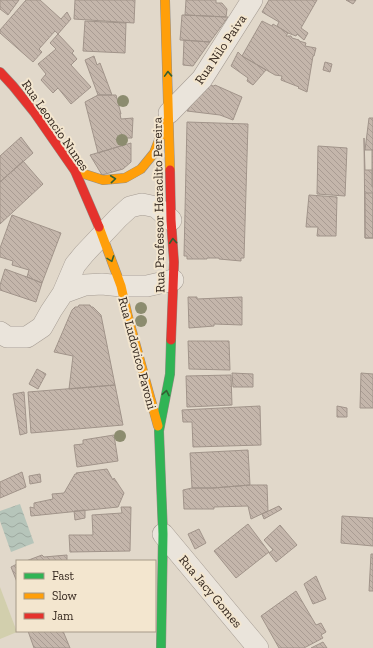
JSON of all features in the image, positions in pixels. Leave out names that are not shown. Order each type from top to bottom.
[{"type":"main road","name":"Rua Professor Heraclito Pereira","points":[[161,648],[163,534],[159,431],[170,374],[174,262],[171,220],[165,0]]},
{"type":"main road","name":"Rua Leoncio Nunes","points":[[0,72],[34,112],[75,171],[102,235],[121,286]]},
{"type":"main road","points":[[75,171],[103,180],[124,178],[141,169],[154,153],[169,113]]},
{"type":"main road","name":"Rua Ludovico Pavoni","points":[[121,286],[159,431]]},
{"type":"street","name":"Rua Nilo Paiva","points":[[169,113],[202,79],[252,0]]},
{"type":"street","points":[[0,332],[8,337],[27,337],[42,327],[63,293],[75,265],[130,207],[142,204],[156,207],[171,220]]},
{"type":"street","points":[[121,286],[147,286],[173,280]]},
{"type":"street","name":"Rua Ludovico Pavoni","points":[[63,293],[85,285],[102,284],[121,286]]},
{"type":"street","name":"Rua Jacy Gomes","points":[[163,534],[258,648]]},
{"type":"shaded area","points":[[0,587],[17,632],[0,639]]},
{"type":"water","points":[[20,504],[34,543],[11,552],[0,521],[0,511]]},
{"type":"building","points":[[0,0],[19,0],[8,15],[0,9]]},
{"type":"building","points":[[26,0],[40,0],[61,19],[67,12],[71,19],[58,34],[55,31],[39,49],[42,52],[33,62],[0,33],[0,30]]},
{"type":"building","points":[[75,0],[135,0],[134,23],[74,19]]},
{"type":"building","points":[[186,0],[216,0],[216,3],[222,3],[227,9],[226,17],[185,15]]},
{"type":"building","points":[[269,0],[317,0],[301,28],[308,33],[304,40],[297,34],[296,36],[288,33],[277,26],[279,22],[262,12]]},
{"type":"building","points":[[346,0],[356,0],[353,4]]},
{"type":"building","points":[[182,15],[228,17],[210,42],[180,40]]},
{"type":"building","points":[[85,21],[126,23],[125,53],[83,51]]},
{"type":"building","points":[[262,21],[272,26],[273,24],[288,33],[286,36],[291,36],[292,38],[306,43],[305,46],[316,48],[313,56],[307,92],[281,80],[282,76],[275,75],[242,56]]},
{"type":"building","points":[[58,34],[74,51],[72,53],[77,59],[71,65],[91,87],[71,104],[58,88],[53,93],[41,80],[46,74],[38,64],[56,49],[50,43]]},
{"type":"building","points":[[184,40],[210,42],[193,66],[183,65]]},
{"type":"building","points":[[238,52],[242,56],[266,70],[253,85],[247,81],[248,78],[231,66]]},
{"type":"building","points":[[94,56],[97,65],[100,63],[112,95],[98,95],[85,60]]},
{"type":"building","points":[[325,62],[332,64],[330,72],[323,70]]},
{"type":"building","points":[[207,85],[215,85],[242,97],[233,120],[220,115],[187,111]]},
{"type":"building","points":[[98,95],[116,95],[121,119],[133,118],[132,138],[122,138],[124,145],[98,153],[85,102]]},
{"type":"building","points":[[369,118],[373,118],[373,150],[365,150]]},
{"type":"building","points":[[187,122],[248,124],[244,258],[241,258],[241,261],[219,258],[187,259],[187,256],[184,256]]},
{"type":"building","points":[[21,137],[33,153],[0,182],[0,156]]},
{"type":"building","points":[[364,138],[365,170],[373,170],[373,238],[365,238]]},
{"type":"building","points":[[131,143],[131,162],[123,169],[102,175],[90,155]]},
{"type":"building","points":[[318,146],[347,148],[345,196],[317,194]]},
{"type":"building","points":[[373,150],[373,187],[372,187]]},
{"type":"building","points":[[23,161],[43,184],[0,224],[0,182]]},
{"type":"building","points":[[365,193],[373,193],[373,238],[365,238]]},
{"type":"building","points":[[309,195],[337,197],[336,236],[317,236],[318,227],[306,227]]},
{"type":"building","points":[[12,215],[61,233],[42,283],[27,277],[29,270],[12,265],[13,261],[0,257],[0,248]]},
{"type":"building","points":[[5,269],[42,283],[36,302],[0,290]]},
{"type":"building","points":[[188,297],[197,297],[197,299],[242,297],[242,325],[214,324],[214,326],[189,328]]},
{"type":"building","points":[[79,305],[90,305],[101,315],[115,385],[69,389],[73,356],[54,352],[72,310]]},
{"type":"building","points":[[188,341],[229,341],[230,370],[189,369]]},
{"type":"building","points":[[37,369],[46,374],[38,389],[29,384]]},
{"type":"building","points":[[232,373],[253,374],[253,387],[233,387]]},
{"type":"building","points":[[361,373],[373,374],[373,408],[360,408]]},
{"type":"building","points":[[231,375],[232,405],[187,407],[186,376]]},
{"type":"building","points":[[115,385],[123,425],[31,433],[28,392]]},
{"type":"building","points":[[24,392],[27,433],[20,435],[13,394]]},
{"type":"building","points":[[260,406],[261,445],[193,447],[192,422],[183,422],[182,410]]},
{"type":"building","points":[[337,406],[347,408],[347,417],[337,417]]},
{"type":"building","points":[[114,435],[118,461],[77,467],[74,445],[83,444],[83,440]]},
{"type":"building","points":[[248,450],[250,485],[192,488],[190,453]]},
{"type":"building","points":[[107,469],[113,480],[114,478],[124,493],[118,507],[31,516],[30,507],[34,508],[34,503],[53,499],[52,494],[64,493],[75,474],[77,474],[76,473]]},
{"type":"building","points":[[22,472],[26,487],[0,498],[0,482]]},
{"type":"building","points":[[40,474],[41,482],[30,484],[29,476]]},
{"type":"building","points":[[267,485],[268,511],[251,519],[248,506],[214,507],[214,509],[184,509],[183,490],[192,488]]},
{"type":"building","points":[[279,506],[282,509],[264,519],[262,514]]},
{"type":"building","points":[[121,507],[131,507],[130,551],[70,552],[69,535],[93,535],[92,515],[122,513]]},
{"type":"building","points":[[85,510],[85,518],[75,520],[74,511]]},
{"type":"building","points":[[342,516],[373,518],[373,546],[341,543]]},
{"type":"building","points":[[248,524],[269,552],[236,578],[214,551]]},
{"type":"building","points":[[280,525],[297,545],[276,562],[269,553],[273,550],[264,540]]},
{"type":"building","points":[[199,529],[206,543],[195,549],[188,534]]},
{"type":"building","points":[[371,554],[373,554],[373,591],[369,591]]},
{"type":"building","points":[[42,555],[44,557],[67,555],[67,560],[29,560]]},
{"type":"building","points":[[16,564],[16,580],[11,567]]},
{"type":"building","points":[[316,576],[326,599],[313,604],[304,584]]},
{"type":"building","points":[[296,591],[316,625],[321,623],[326,632],[321,635],[323,638],[304,648],[279,648],[261,616]]},
{"type":"building","points":[[28,632],[63,632],[70,648],[34,648]]},
{"type":"building","points":[[323,642],[327,648],[311,648]]},
{"type":"traffic: fast","points":[[161,648],[163,534],[159,431],[170,374],[171,340]]},
{"type":"traffic: slow","points":[[165,0],[170,170]]},
{"type":"traffic: slow","points":[[75,171],[103,180],[125,178],[141,169],[154,153],[166,122]]},
{"type":"traffic: slow","points":[[99,227],[121,286],[158,426]]},
{"type":"traffic: jam","points":[[0,72],[34,112],[75,171],[99,227]]},
{"type":"traffic: jam","points":[[170,170],[174,262],[171,340]]}]
